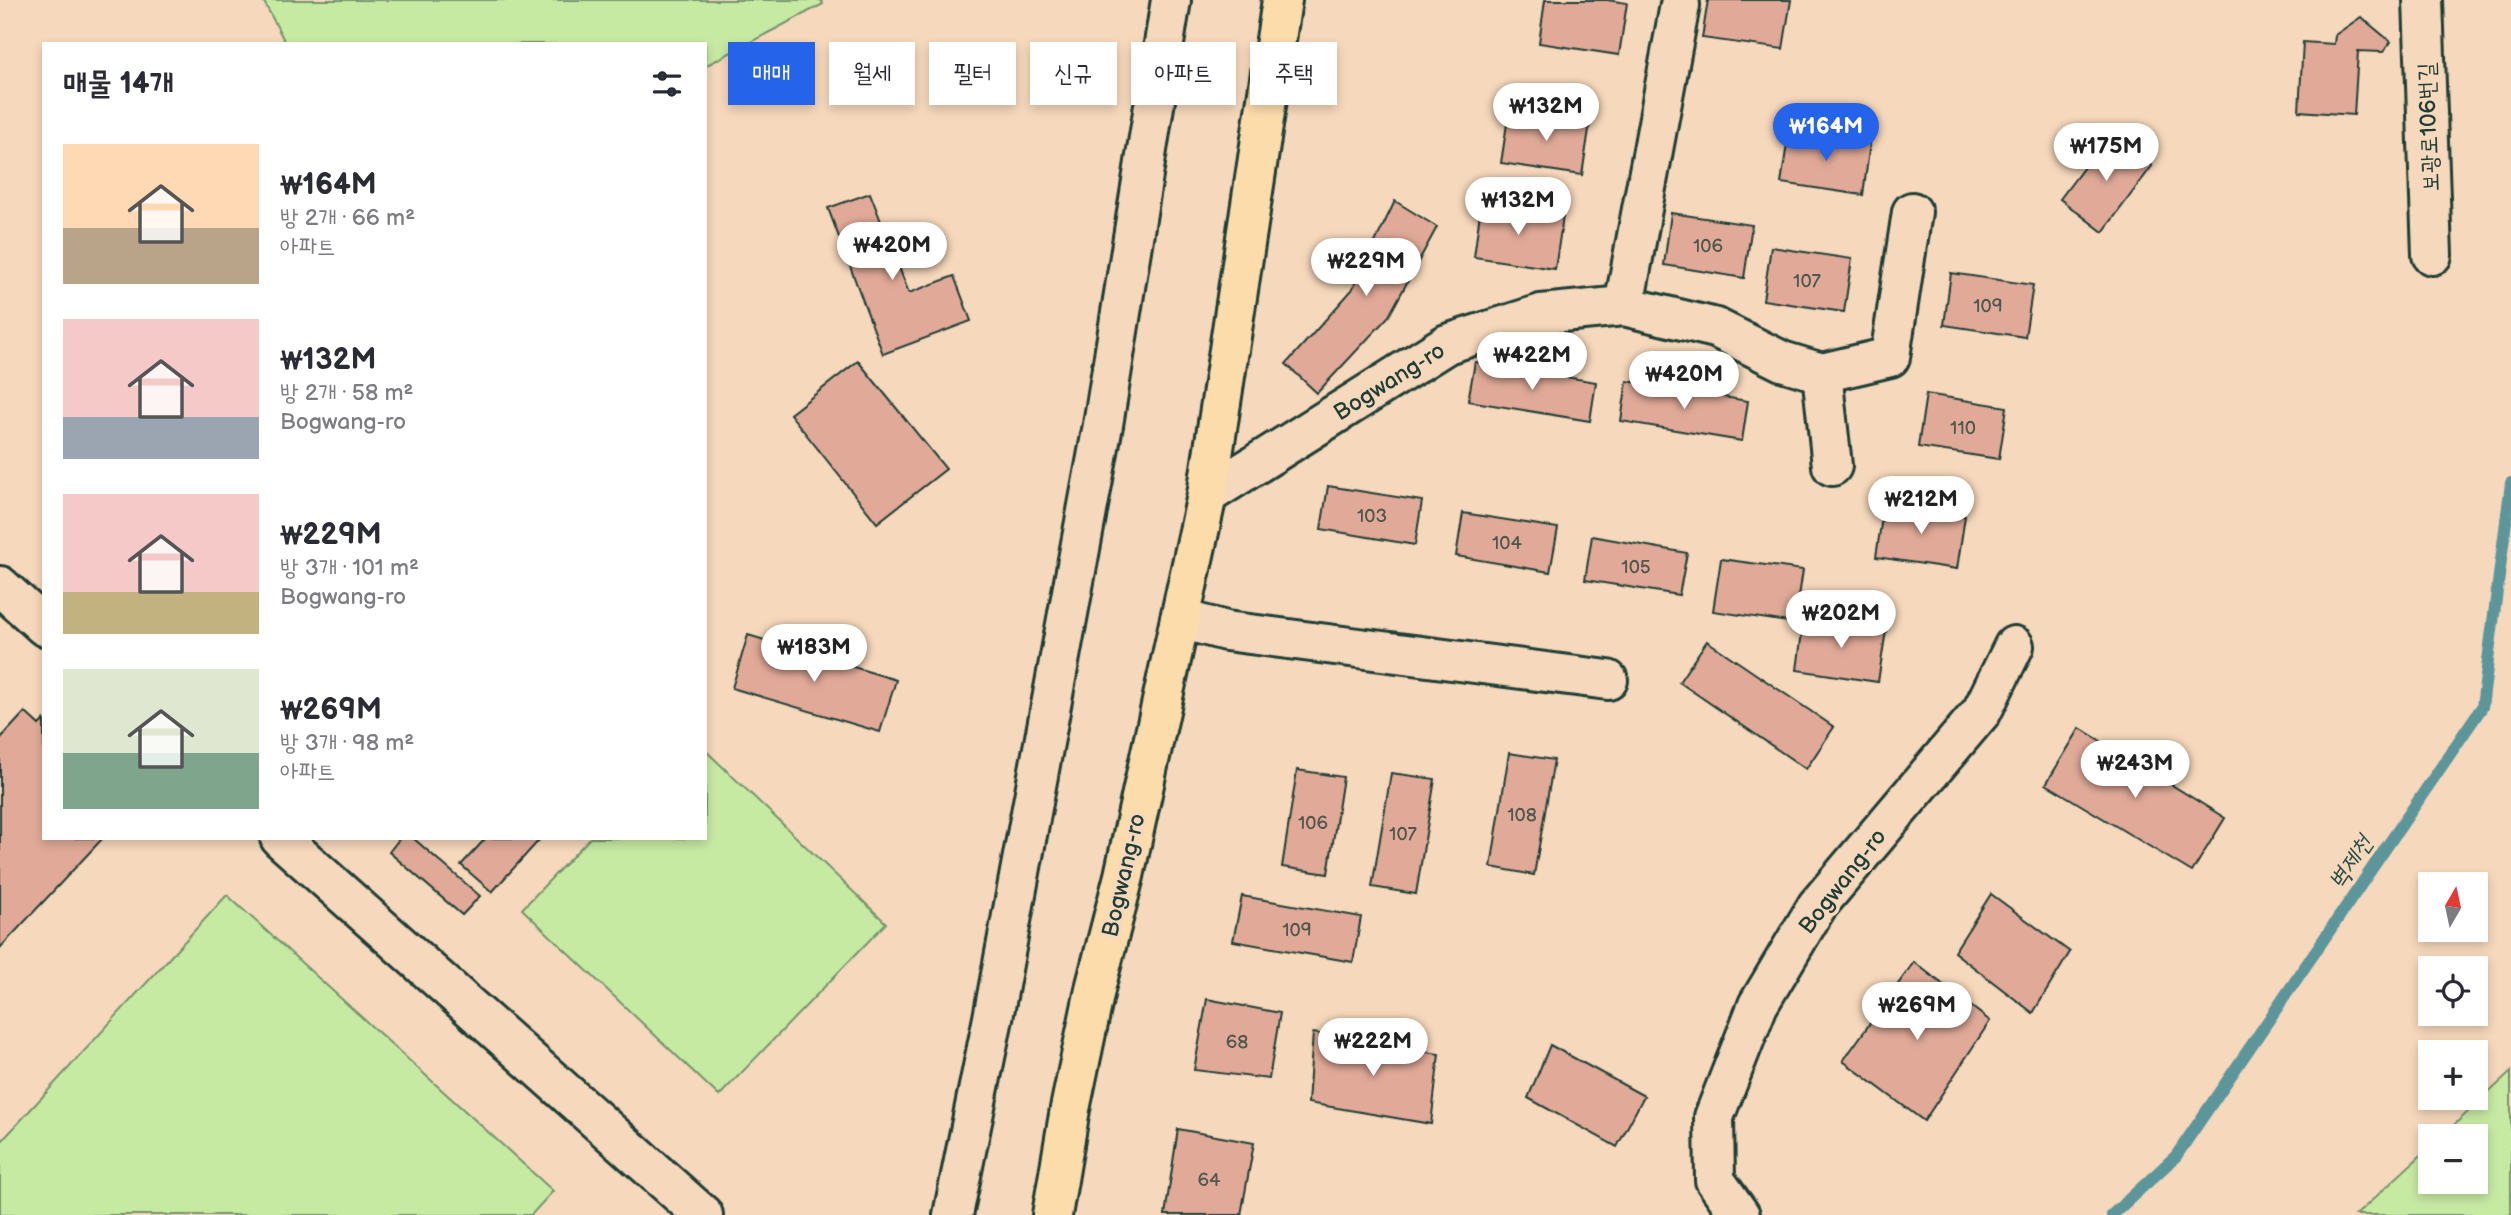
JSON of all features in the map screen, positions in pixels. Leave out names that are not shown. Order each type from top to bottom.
[{"type":"main road","name":"Bogwang-ro","points":[[1052,1215],[1070,1109],[1096,985],[1124,876],[1207,495],[1282,0]]},
{"type":"lane","points":[[953,1215],[993,1018],[1103,425],[1171,0]]},
{"type":"lane","name":"보광로106번길","points":[[2423,0],[2432,255]]},
{"type":"lane","points":[[1625,306],[1680,5]]},
{"type":"lane","name":"Bogwang-ro","points":[[1207,495],[1447,344],[1541,314],[1625,306],[1716,328],[1782,361],[1822,373],[1890,357],[1912,212]]},
{"type":"lane","points":[[1822,373],[1832,466]]},
{"type":"lane","points":[[0,586],[42,624]]},
{"type":"lane","points":[[1180,619],[1226,631],[1608,680]]},
{"type":"lane","name":"Bogwang-ro","points":[[1740,1215],[1715,1180],[1714,1116],[1758,1005],[1817,906],[1982,711],[2014,646]]},
{"type":"lane","points":[[282,840],[704,1215]]},
{"type":"green space","points":[[263,0],[821,0],[823,4],[751,42],[728,42],[728,54],[707,65],[707,42],[285,42]]},
{"type":"green space","points":[[707,752],[886,923],[719,1096],[522,909],[588,840],[707,840]]},
{"type":"green space","points":[[227,895],[553,1191],[531,1215],[0,1215],[0,1143]]},
{"type":"green space","points":[[2511,1072],[2511,1215],[2356,1215],[2418,1158],[2418,1194],[2488,1194],[2488,1124],[2455,1124],[2470,1110],[2488,1110],[2488,1093]]},
{"type":"building","points":[[1545,0],[1607,0],[1627,3],[1619,55],[1539,43]]},
{"type":"building","points":[[1708,0],[1791,0],[1783,49],[1702,38]]},
{"type":"building","points":[[2361,17],[2391,42],[2383,52],[2358,51],[2354,115],[2299,111],[2303,42],[2334,44],[2335,35]]},
{"type":"building","points":[[1509,111],[1590,123],[1582,175],[1501,163]]},
{"type":"building","points":[[1789,131],[1870,143],[1863,195],[1781,183]]},
{"type":"building","points":[[2109,134],[2152,166],[2103,232],[2060,199]]},
{"type":"building","points":[[870,193],[909,293],[954,276],[971,321],[883,354],[828,208]]},
{"type":"building","points":[[1395,201],[1437,227],[1389,316],[1317,393],[1286,364],[1352,290]]},
{"type":"building","points":[[1481,205],[1563,216],[1555,269],[1474,257]]},
{"type":"building","points":[[1671,213],[1752,225],[1744,278],[1664,265]]},
{"type":"building","points":[[1771,247],[1852,259],[1844,312],[1763,300]]},
{"type":"building","points":[[1951,273],[2033,285],[2025,337],[1944,325]]},
{"type":"building","points":[[858,361],[946,469],[877,523],[790,414]]},
{"type":"building","points":[[1475,362],[1596,382],[1590,421],[1468,401]]},
{"type":"building","points":[[1627,381],[1748,401],[1742,441],[1621,421]]},
{"type":"building","points":[[1926,394],[2007,407],[1999,459],[1918,447]]},
{"type":"building","points":[[1328,486],[1422,501],[1415,545],[1321,529]]},
{"type":"building","points":[[1884,504],[1965,516],[1957,569],[1876,557]]},
{"type":"building","points":[[1463,513],[1558,528],[1550,572],[1456,556]]},
{"type":"building","points":[[1592,536],[1687,553],[1679,595],[1585,580]]},
{"type":"building","points":[[1721,559],[1803,570],[1795,623],[1713,611]]},
{"type":"building","points":[[1804,617],[1886,630],[1878,682],[1797,670]]},
{"type":"building","points":[[748,635],[896,680],[880,732],[732,688]]},
{"type":"building","points":[[1707,641],[1834,727],[1806,769],[1679,682]]},
{"type":"building","points":[[25,712],[39,725],[42,722],[42,840],[101,840],[0,948],[0,739]]},
{"type":"building","points":[[2080,728],[2225,818],[2192,872],[2046,784]]},
{"type":"building","points":[[1509,753],[1554,760],[1534,875],[1491,867]]},
{"type":"building","points":[[1297,770],[1343,777],[1328,874],[1282,867]]},
{"type":"building","points":[[1391,773],[1435,779],[1416,894],[1372,887]]},
{"type":"building","points":[[398,840],[415,840],[480,896],[462,915],[389,852]]},
{"type":"building","points":[[484,840],[539,840],[492,892],[461,865]]},
{"type":"building","points":[[1991,894],[2070,952],[2033,1013],[1954,952]]},
{"type":"building","points":[[1242,896],[1361,917],[1353,962],[1233,941]]},
{"type":"building","points":[[1914,962],[1990,1021],[1924,1121],[1843,1061]]},
{"type":"building","points":[[1207,999],[1280,1013],[1269,1079],[1194,1070]]},
{"type":"building","points":[[1313,1033],[1439,1054],[1431,1124],[1308,1103]]},
{"type":"building","points":[[1550,1045],[1644,1096],[1617,1147],[1528,1098]]},
{"type":"building","points":[[1178,1129],[1254,1143],[1241,1215],[1165,1215]]},
{"type":"waterway","name":"벽제천","points":[[2112,1215],[2176,1156],[2482,707],[2511,483]]}]
